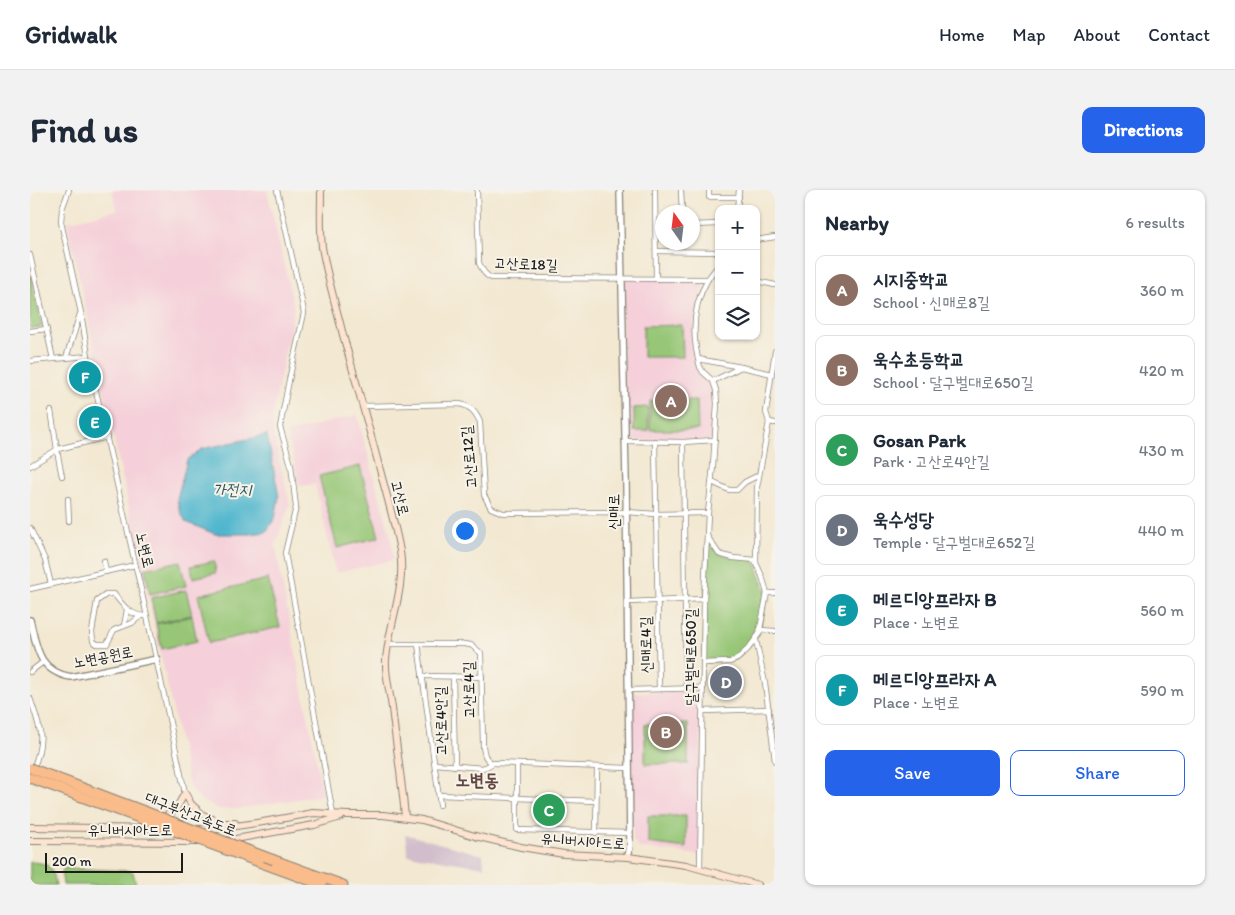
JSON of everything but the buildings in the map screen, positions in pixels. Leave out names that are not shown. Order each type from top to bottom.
[{"type":"highway","name":"대구부산고속도로","points":[[30,768],[343,885]]},
{"type":"highway","name":"대구부산고속도로","points":[[30,776],[322,885]]},
{"type":"main road","name":"고산로","points":[[321,190],[322,246],[328,277],[396,530],[402,568],[388,644],[386,668],[405,817]]},
{"type":"main road","points":[[185,793],[191,804],[203,815],[222,823],[263,822]]},
{"type":"main road","points":[[124,828],[147,824],[162,818],[176,809],[185,793]]},
{"type":"main road","name":"유니버시아드로","points":[[30,827],[216,828],[312,813],[405,817],[475,836],[538,850],[564,854],[628,857],[686,866],[758,885]]},
{"type":"main road","name":"유니버시아드로","points":[[30,841],[218,842],[314,825],[347,815]]},
{"type":"street","name":"노변로","points":[[69,190],[62,209],[61,222],[81,312],[88,356],[157,659],[185,793]]},
{"type":"street","points":[[277,190],[304,313],[288,380],[280,427],[291,464],[296,507],[286,553],[332,814]]},
{"type":"street","name":"고산로18길","points":[[477,190],[479,263],[488,276],[492,278],[621,278]]},
{"type":"street","name":"신매로","points":[[620,190],[628,602],[630,833],[628,857]]},
{"type":"street","points":[[655,190],[655,205]]},
{"type":"street","points":[[682,190],[682,205]]},
{"type":"street","points":[[709,190],[709,197],[738,198]]},
{"type":"street","points":[[737,205],[739,190]]},
{"type":"street","points":[[700,224],[715,224]]},
{"type":"street","points":[[760,239],[775,237]]},
{"type":"street","points":[[656,279],[656,251],[715,252]]},
{"type":"street","points":[[30,255],[53,359]]},
{"type":"street","name":"달구벌대로650길","points":[[700,869],[704,599],[708,513],[712,482],[717,396],[713,381],[703,372],[698,359],[694,322],[699,298],[708,279],[715,274]]},
{"type":"street","points":[[621,278],[708,279]]},
{"type":"street","points":[[760,282],[775,285]]},
{"type":"street","points":[[66,358],[81,312]]},
{"type":"street","points":[[30,331],[47,329]]},
{"type":"street","points":[[703,663],[730,662],[737,659],[760,634],[767,593],[756,564],[757,488],[769,422],[766,412],[775,351]]},
{"type":"street","points":[[30,361],[88,356]]},
{"type":"street","points":[[698,359],[772,374]]},
{"type":"street","points":[[713,381],[741,367]]},
{"type":"street","name":"고산로12길","points":[[362,406],[460,404],[476,412],[480,422],[484,495],[494,510],[503,513],[626,512]]},
{"type":"street","points":[[51,411],[62,476]]},
{"type":"street","points":[[769,422],[775,423]]},
{"type":"street","points":[[30,466],[58,449],[107,437]]},
{"type":"street","points":[[625,441],[683,442],[715,440]]},
{"type":"street","points":[[655,442],[658,601]]},
{"type":"street","points":[[683,442],[686,689]]},
{"type":"street","points":[[712,482],[729,490],[737,490],[745,482],[759,475]]},
{"type":"street","points":[[68,499],[69,521]]},
{"type":"street","points":[[626,512],[656,514],[708,513]]},
{"type":"street","points":[[30,528],[45,560],[51,584]]},
{"type":"street","points":[[707,536],[719,554],[733,558],[756,560]]},
{"type":"street","points":[[104,561],[106,572]]},
{"type":"street","points":[[30,589],[135,566]]},
{"type":"street","points":[[767,593],[775,593]]},
{"type":"street","points":[[141,616],[114,630],[106,644],[97,644],[93,641],[92,632],[98,601],[107,594],[114,594],[126,610],[141,616],[147,616]]},
{"type":"street","name":"신매로4길","points":[[628,602],[704,599]]},
{"type":"street","name":"신매로4길","points":[[658,601],[659,689]]},
{"type":"street","points":[[124,626],[126,610]]},
{"type":"street","points":[[30,620],[43,662],[30,672]]},
{"type":"street","points":[[760,630],[775,631]]},
{"type":"street","points":[[756,640],[769,709],[775,760]]},
{"type":"street","name":"고산로4길","points":[[388,644],[464,644],[471,645],[481,653],[484,752],[487,760],[493,763]]},
{"type":"street","name":"고산로4안길","points":[[418,644],[440,805]]},
{"type":"street","name":"노변공원로","points":[[43,662],[49,669],[71,678],[157,659]]},
{"type":"street","name":"고산로4안길","points":[[422,676],[482,677]]},
{"type":"street","name":"고산로4안길","points":[[453,676],[454,766]]},
{"type":"street","points":[[629,690],[703,688]]},
{"type":"street","points":[[30,698],[40,728],[41,740],[37,759],[30,776]]},
{"type":"street","points":[[703,712],[769,709]]},
{"type":"street","points":[[493,763],[629,768]]},
{"type":"street","name":"고산로4안길","points":[[435,764],[482,768],[493,763]]},
{"type":"street","points":[[517,765],[518,830],[630,833]]},
{"type":"street","points":[[596,833],[597,767]]},
{"type":"street","points":[[439,795],[596,801]]},
{"type":"shaded area","points":[[112,190],[267,190],[294,308],[272,418],[274,438],[290,504],[275,545],[323,795],[236,809],[219,809],[203,801],[190,789],[67,222],[117,210]]},
{"type":"shaded area","points":[[621,278],[708,279],[702,290],[694,322],[700,367],[715,386],[715,440],[625,441]]},
{"type":"shaded area","points":[[357,415],[391,538],[393,560],[336,573],[315,484],[300,486],[287,433]]},
{"type":"shaded area","points":[[701,691],[700,855],[639,848],[633,840],[632,693]]},
{"type":"shaded area","points":[[405,834],[483,855],[484,867],[408,855]]},
{"type":"green space","points":[[30,272],[42,327],[30,328]]},
{"type":"green space","points":[[682,325],[683,357],[643,357],[643,326]]},
{"type":"green space","points":[[697,400],[698,430],[650,430],[650,401]]},
{"type":"green space","points":[[648,407],[648,431],[634,431],[634,408]]},
{"type":"green space","points":[[360,466],[379,537],[337,548],[319,476]]},
{"type":"green space","points":[[707,539],[719,554],[754,560],[767,593],[759,634],[737,659],[703,663]]},
{"type":"green space","points":[[180,561],[186,586],[150,594],[145,569]]},
{"type":"green space","points":[[214,561],[216,573],[193,578],[191,566]]},
{"type":"green space","points":[[268,579],[280,627],[209,643],[198,595]]},
{"type":"green space","points":[[186,590],[192,615],[156,623],[151,598]]},
{"type":"green space","points":[[192,616],[197,641],[162,649],[156,624]]},
{"type":"green space","points":[[645,724],[688,724],[688,764],[645,764]]},
{"type":"green space","points":[[541,802],[557,802],[557,818],[540,817]]},
{"type":"green space","points":[[648,816],[686,816],[686,848],[648,843]]},
{"type":"green space","points":[[30,862],[42,863],[49,867],[56,885],[30,885]]},
{"type":"green space","points":[[65,868],[131,871],[133,872],[136,885],[63,885],[62,873]]},
{"type":"water","name":"가전지","points":[[267,435],[279,497],[275,518],[266,532],[215,534],[186,522],[180,511],[177,499],[187,460],[202,449]]},
{"type":"place","name":"메르디앙프라자 A","points":[[85,377]]},
{"type":"place","name":"시지중학교","points":[[671,401]]},
{"type":"place","name":"메르디앙프라자 B","points":[[95,422]]},
{"type":"place","name":"욱수성당","points":[[726,682]]},
{"type":"place","name":"욱수초등학교","points":[[666,732]]},
{"type":"place","name":"Gosan Park","points":[[549,810]]},
{"type":"district","name":"노변동","points":[[477,780]]}]
